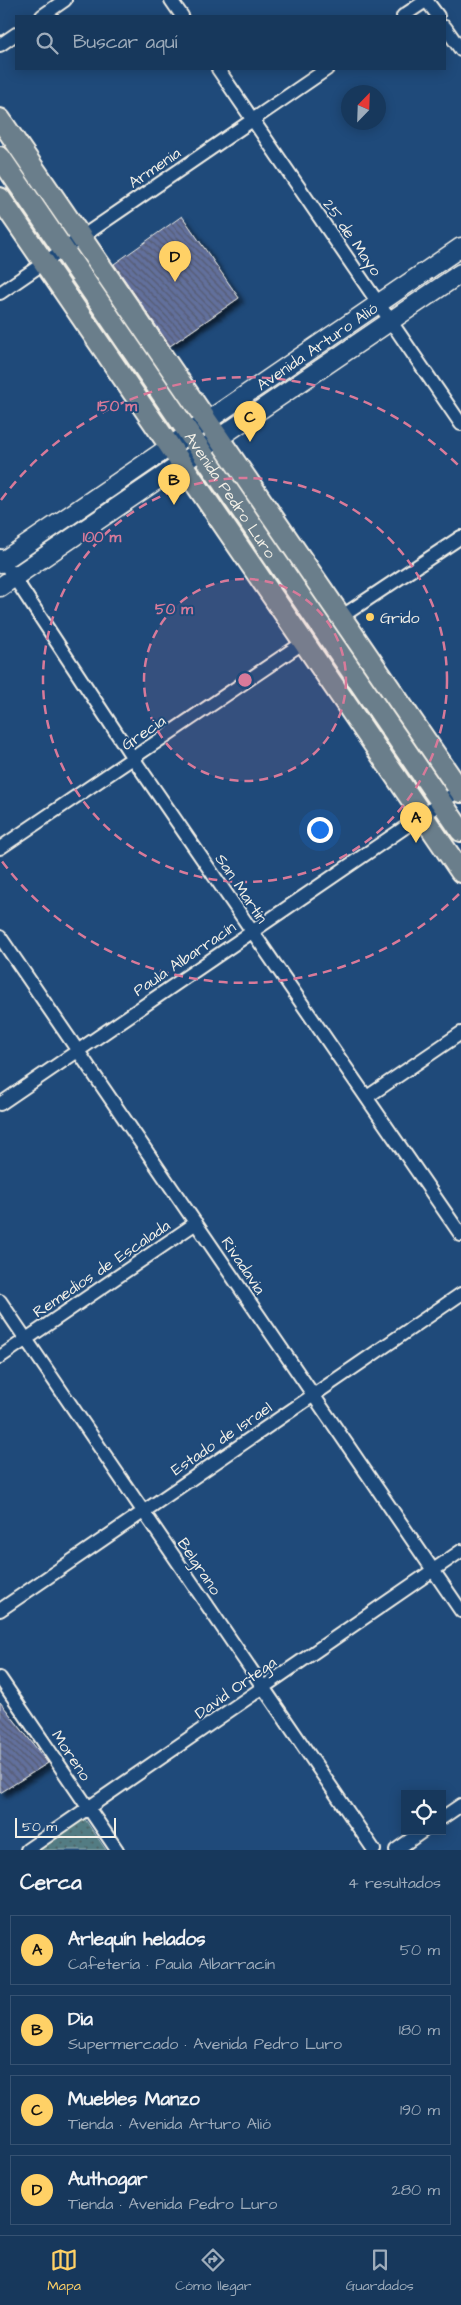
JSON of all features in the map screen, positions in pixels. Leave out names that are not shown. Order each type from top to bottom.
[{"type":"highway","name":"Avenida Pedro Luro","points":[[0,119],[460,790]]},
{"type":"highway","name":"Avenida Pedro Luro","points":[[0,157],[461,831]]},
{"type":"highway","name":"Avenida Pedro Luro","points":[[0,198],[461,872]]},
{"type":"main road","name":"Avenida Arturo Alió","points":[[212,429],[380,304],[461,247]]},
{"type":"main road","name":"Avenida Arturo Alió","points":[[7,582],[194,441],[391,320],[461,273]]},
{"type":"main road","name":"Avenida Arturo Alió","points":[[1,560],[175,454]]},
{"type":"street","points":[[43,15],[65,0]]},
{"type":"street","points":[[171,0],[181,15]]},
{"type":"street","points":[[404,15],[426,0],[437,15]]},
{"type":"street","points":[[446,28],[461,50]]},
{"type":"street","points":[[0,45],[15,35]]},
{"type":"street","name":"25 de Mayo","points":[[219,70],[461,424]]},
{"type":"street","name":"Armenia","points":[[0,293],[80,236],[326,70]]},
{"type":"street","points":[[341,617],[461,537]]},
{"type":"street","name":"San Martín","points":[[1,560],[7,582],[133,758],[461,1235]]},
{"type":"street","name":"Grecia","points":[[0,848],[304,642]]},
{"type":"street","name":"Paula Albarracín","points":[[0,1104],[460,790]]},
{"type":"street","name":"Rivadavia","points":[[0,937],[461,1610]]},
{"type":"street","points":[[367,1097],[461,1033]]},
{"type":"street","name":"Remedios de Escalada","points":[[0,1357],[196,1223]]},
{"type":"street","name":"Estado de Israel","points":[[0,1610],[461,1294]]},
{"type":"street","name":"Belgrano","points":[[0,1301],[374,1850]]},
{"type":"street","name":"David Ortega","points":[[26,1850],[461,1551]]},
{"type":"street","name":"Moreno","points":[[0,1678],[117,1850]]},
{"type":"street","points":[[446,1815],[461,1805]]},
{"type":"street","points":[[396,1850],[417,1835]]},
{"type":"green space","points":[[84,1818],[106,1850],[37,1850]]},
{"type":"building","points":[[182,216],[239,298],[170,346],[114,264]]},
{"type":"building","points":[[0,1702],[48,1763],[0,1793]]},
{"type":"place","name":"Authogar","points":[[175,282]]},
{"type":"place","name":"Muebles Manzo","points":[[250,442]]},
{"type":"place","name":"Dia","points":[[174,505]]},
{"type":"place","name":"Grido","points":[[370,617]]},
{"type":"place","name":"Arlequín helados","points":[[416,843]]}]
